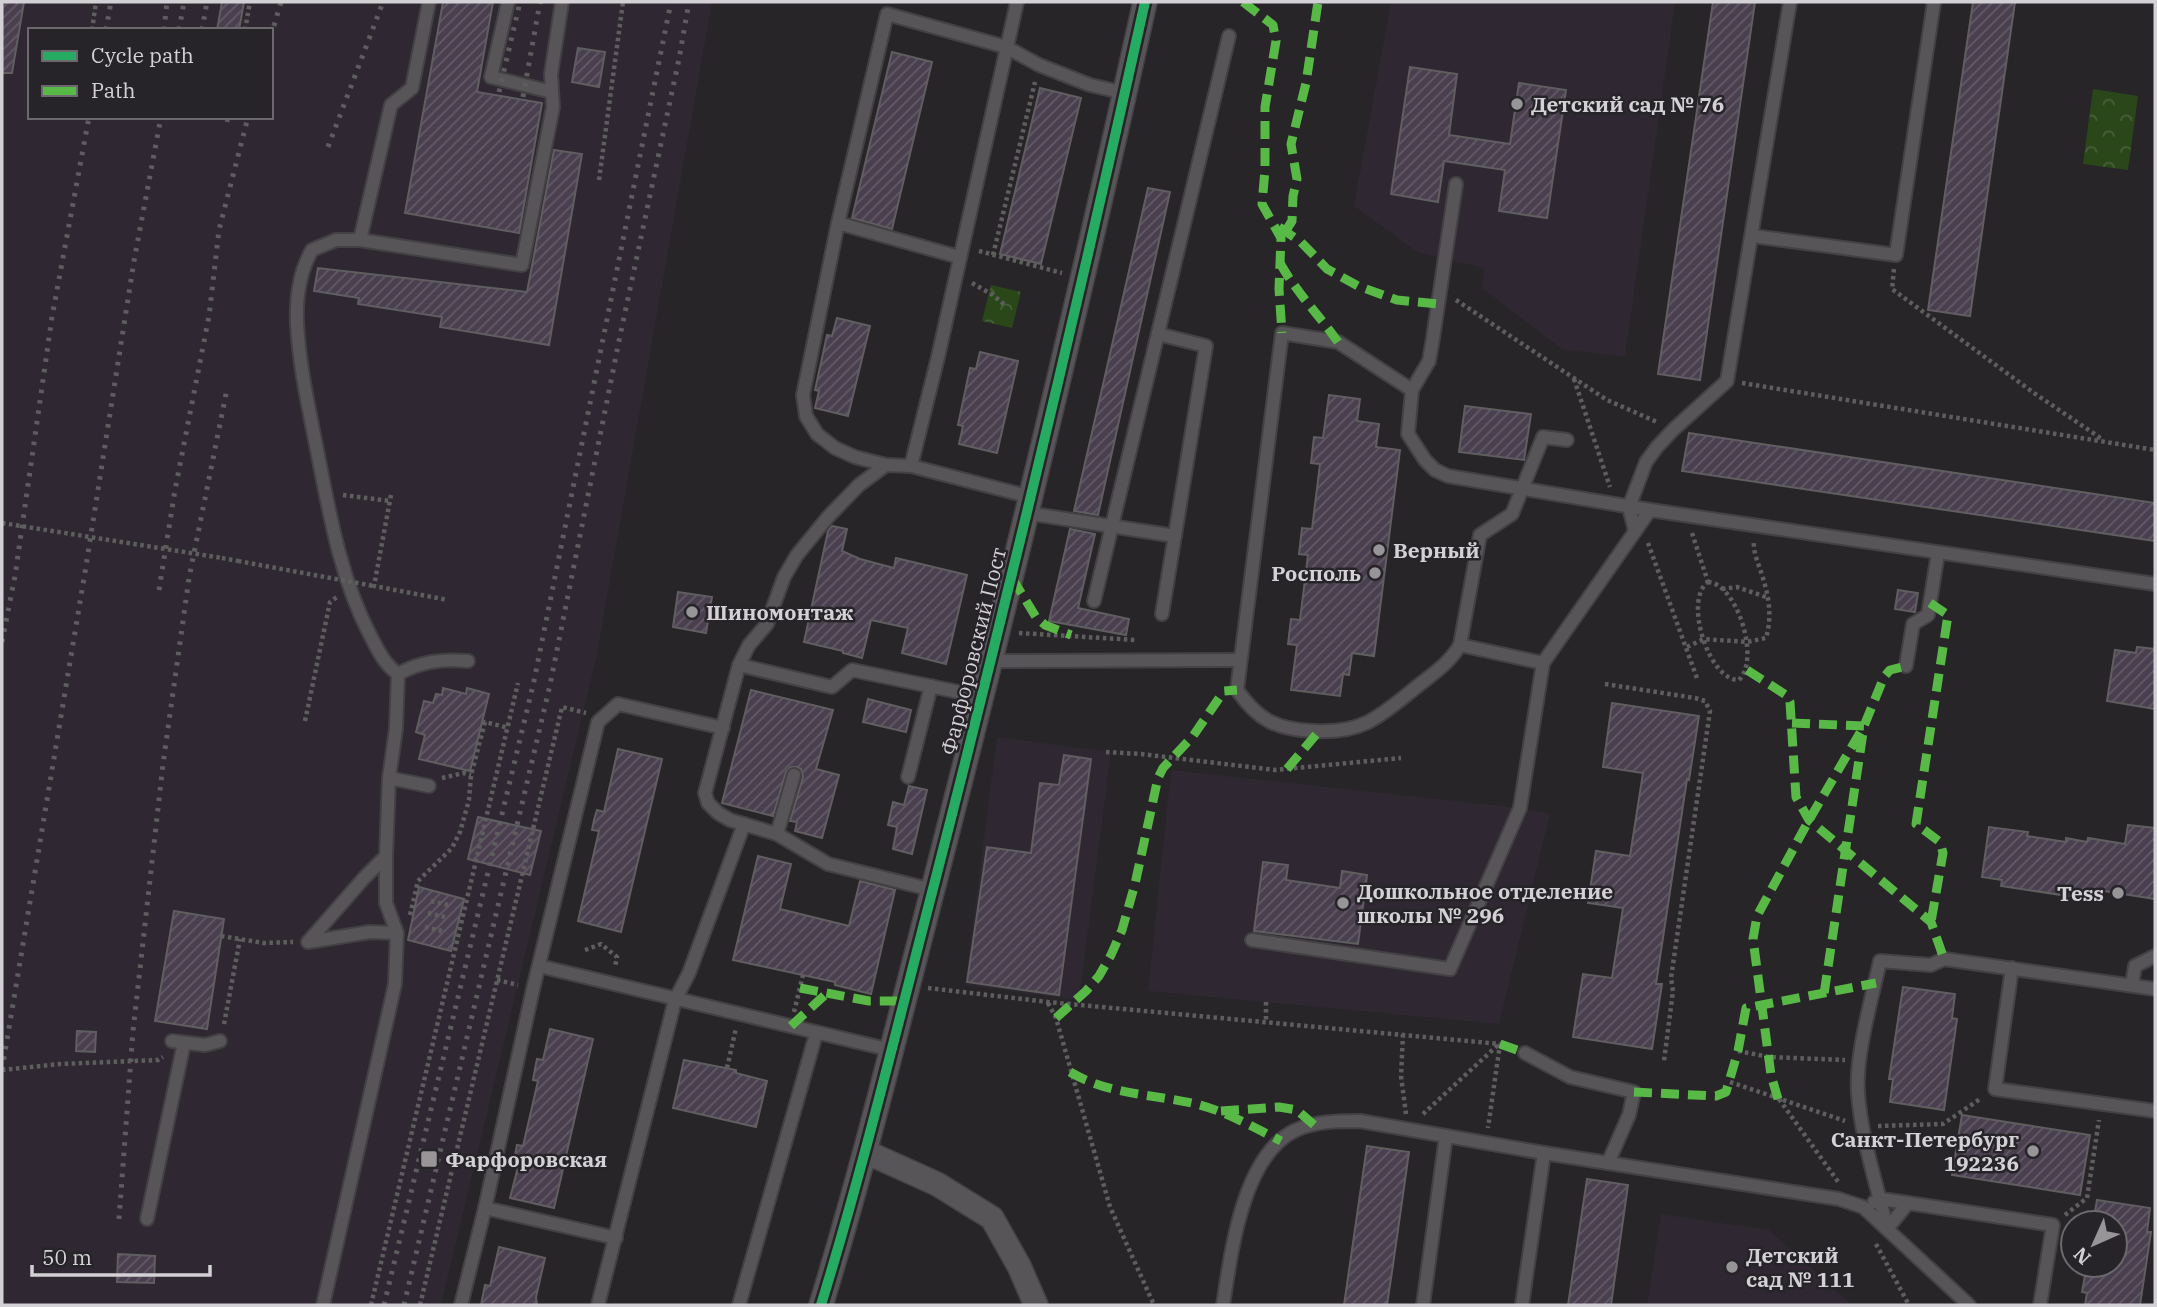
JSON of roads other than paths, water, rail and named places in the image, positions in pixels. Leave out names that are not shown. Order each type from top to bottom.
[{"type":"street","name":"Фарфоровский Пост","points":[[821,1305],[866,1152],[992,661],[1083,279],[1145,2]]},
{"type":"street","points":[[866,1152],[937,1184],[992,1218],[1019,1266],[1036,1305]]},
{"type":"lane","points":[[360,240],[391,105],[412,88],[429,2]]},
{"type":"lane","points":[[508,2],[491,77],[552,92]]},
{"type":"lane","points":[[323,1305],[395,984],[397,933],[386,903],[386,856],[389,778],[396,729],[398,674],[383,658],[350,589],[328,514],[305,388],[297,321],[303,266],[312,250],[335,240],[360,240],[522,265],[553,107],[551,74],[562,2]]},
{"type":"lane","points":[[911,466],[1017,2]]},
{"type":"lane","points":[[1622,506],[1657,447],[1727,381],[1790,2]]},
{"type":"lane","points":[[1753,236],[1896,255],[1934,2]]},
{"type":"lane","points":[[1125,93],[1090,85],[1039,65],[1006,47],[887,14],[838,223],[803,395],[806,416],[817,434],[835,448],[855,457],[886,465],[911,466],[1029,505],[1112,526],[1175,536]]},
{"type":"lane","points":[[1094,601],[1229,36]]},
{"type":"lane","points":[[1456,184],[1429,361],[1412,390],[1408,433],[1419,453],[1435,470],[1448,476],[1622,506],[2155,584]]},
{"type":"lane","points":[[838,223],[960,252]]},
{"type":"lane","points":[[1412,390],[1338,342],[1282,333],[1237,690],[1255,711],[1271,723],[1287,730],[1347,730],[1376,718],[1453,657],[1460,645],[1480,535],[1512,514],[1543,437],[1567,440]]},
{"type":"lane","points":[[1158,334],[1206,346],[1162,614]]},
{"type":"lane","points":[[886,465],[859,485],[828,517],[797,555],[784,577],[767,624],[749,645],[738,666],[705,793],[708,803],[718,813],[777,834],[828,864],[933,890]]},
{"type":"lane","points":[[1622,506],[1638,527]]},
{"type":"lane","points":[[1252,940],[1450,969],[1520,808],[1543,663],[1650,510]]},
{"type":"lane","points":[[1906,666],[1913,624],[1928,615],[1938,553]]},
{"type":"lane","points":[[1460,645],[1543,663]]},
{"type":"lane","points":[[398,674],[416,664],[439,659],[468,661]]},
{"type":"lane","points":[[992,661],[1239,660]]},
{"type":"lane","points":[[738,666],[832,687],[852,670],[982,697]]},
{"type":"lane","points":[[908,777],[931,686]]},
{"type":"lane","points":[[461,1305],[598,722],[618,704],[723,728]]},
{"type":"lane","points":[[777,834],[794,775]]},
{"type":"lane","points":[[389,778],[429,786]]},
{"type":"lane","points":[[598,1305],[675,1000],[689,974],[744,824]]},
{"type":"lane","points":[[386,856],[308,942],[370,932],[397,933]]},
{"type":"lane","points":[[2132,985],[2135,966],[2155,956]]},
{"type":"lane","points":[[1888,1229],[1863,1127],[1858,1091],[1859,1064],[1880,961],[1931,965],[1944,959],[2155,989]]},
{"type":"lane","points":[[539,966],[891,1050]]},
{"type":"lane","points":[[2012,968],[1995,1089],[2155,1111]]},
{"type":"lane","points":[[739,1305],[816,1034]]},
{"type":"lane","points":[[147,1219],[178,1042],[205,1045],[220,1041]]},
{"type":"lane","points":[[1525,1053],[1570,1077],[1634,1092],[1629,1115],[1608,1163]]},
{"type":"lane","points":[[1223,1305],[1240,1214],[1259,1168],[1282,1139],[1296,1130],[1333,1121],[1360,1121],[1839,1199],[1863,1207],[1969,1305]]},
{"type":"lane","points":[[1423,1305],[1446,1136]]},
{"type":"lane","points":[[1522,1305],[1544,1153]]},
{"type":"lane","points":[[1863,1207],[1881,1199],[2053,1225],[2040,1305]]},
{"type":"lane","points":[[1888,1229],[1908,1203]]},
{"type":"lane","points":[[485,1208],[616,1238]]},
{"type":"railway","points":[[106,28],[111,2]]},
{"type":"railway","points":[[164,28],[167,2]]},
{"type":"railway","points":[[179,28],[184,2]]},
{"type":"railway","points":[[202,28],[207,2]]},
{"type":"railway","points":[[273,29],[281,2]]},
{"type":"railway","points":[[328,147],[383,2]]},
{"type":"railway","points":[[499,92],[520,2]]},
{"type":"railway","points":[[523,97],[540,2]]},
{"type":"railway","points":[[384,1305],[534,681],[671,2]]},
{"type":"railway","points":[[404,1305],[550,685],[689,2]]},
{"type":"railway","points":[[2,642],[15,576],[52,317],[89,119]]},
{"type":"railway","points":[[2,1070],[134,261],[161,119]]},
{"type":"railway","points":[[159,590],[175,490],[209,316],[219,230],[247,119]]},
{"type":"railway","points":[[119,1219],[133,1031],[163,764],[189,578],[227,389]]},
{"type":"place","name":"Детский сад № 76","points":[[1517,104]]},
{"type":"place","name":"Верный","points":[[1379,550]]},
{"type":"place","name":"Росполь","points":[[1375,573]]},
{"type":"place","name":"Шиномонтаж","points":[[692,612]]},
{"type":"place","name":"Tess","points":[[2118,893]]},
{"type":"place","name":"Дошкольное отделение школы № 296","points":[[1343,903]]},
{"type":"place","name":"Санкт-Петербург 192236","points":[[2033,1151]]},
{"type":"place","name":"Фарфоровская","points":[[429,1159]]},
{"type":"place","name":"Детский сад № 111","points":[[1732,1267]]}]
